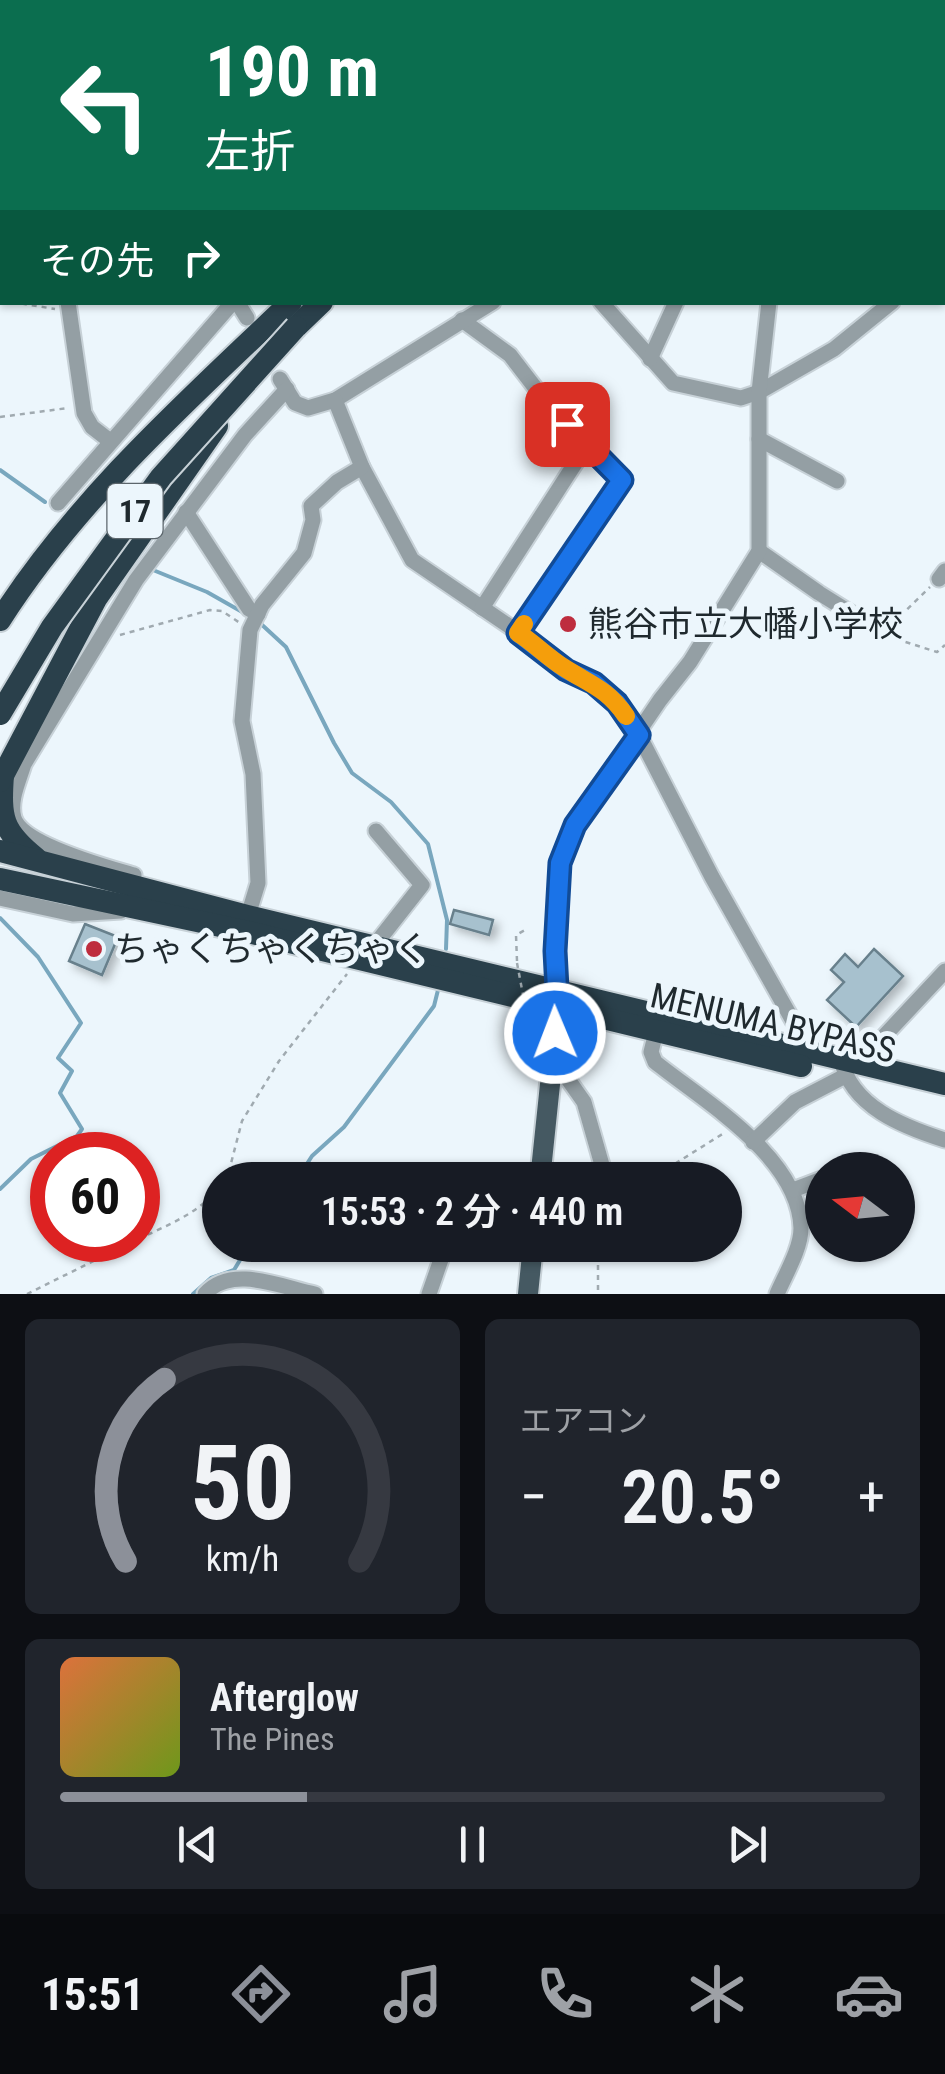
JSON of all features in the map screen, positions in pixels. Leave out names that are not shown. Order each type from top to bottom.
[{"type":"highway","name":"17","points":[[1,778],[96,599],[294,312]]},
{"type":"highway","name":"17","points":[[0,620],[28,577],[114,474],[294,312]]},
{"type":"highway","name":"17","points":[[0,685],[40,620],[150,470],[294,312]]},
{"type":"highway","name":"17","points":[[0,714],[52,627],[109,545],[294,312]]},
{"type":"highway","points":[[1,778],[3,819],[10,834],[38,860]]},
{"type":"highway","points":[[0,851],[38,860]]},
{"type":"highway","name":"MENUMA BYPASS","points":[[38,860],[179,898],[245,924]]},
{"type":"highway","name":"MENUMA BYPASS","points":[[0,879],[140,908],[245,924],[556,998],[811,1052],[945,1100]]},
{"type":"highway","name":"MENUMA BYPASS","points":[[556,998],[656,1032],[945,1084]]},
{"type":"main road","points":[[541,1162],[548,1048],[556,998]]},
{"type":"main road","points":[[528,1294],[531,1262]]},
{"type":"street","points":[[58,503],[232,305]]},
{"type":"street","points":[[237,305],[247,318]]},
{"type":"street","points":[[179,898],[181,889],[98,864],[19,828],[13,814],[14,794],[24,764],[136,580],[284,384],[296,403],[308,408],[335,400],[488,305]]},
{"type":"street","points":[[605,305],[673,384],[741,398],[759,392],[834,349],[888,305]]},
{"type":"street","points":[[650,359],[675,305]]},
{"type":"street","points":[[556,998],[560,863],[575,825],[690,662],[759,551],[759,392],[769,305]]},
{"type":"street","points":[[69,307],[84,406],[92,427],[110,441]]},
{"type":"street","points":[[462,320],[510,354],[547,403],[622,480],[518,633]]},
{"type":"street","points":[[335,400],[362,467],[412,560],[566,670],[594,683],[617,703],[639,735],[712,878],[811,1052]]},
{"type":"street","points":[[759,439],[837,481]]},
{"type":"street","points":[[482,608],[588,445]]},
{"type":"street","points":[[254,621],[304,553],[313,520],[311,506],[337,482],[362,467]]},
{"type":"street","points":[[186,512],[254,621],[242,721],[253,774],[258,883],[245,924]]},
{"type":"street","points":[[759,551],[883,633]]},
{"type":"street","points":[[367,953],[422,885],[376,831]]},
{"type":"street","points":[[0,898],[73,914],[140,908]]},
{"type":"street","points":[[753,1142],[795,1102],[848,1066],[945,971]]},
{"type":"street","points":[[656,1032],[651,1052],[655,1062],[773,1160],[793,1190],[801,1231],[777,1294]]},
{"type":"street","points":[[548,1048],[584,1102],[601,1162]]},
{"type":"street","points":[[848,1066],[862,1096],[900,1125],[945,1140]]},
{"type":"street","points":[[793,1190],[805,1185]]},
{"type":"street","points":[[428,1294],[440,1262]]},
{"type":"street","points":[[205,1294],[214,1283],[234,1277],[315,1294]]},
{"type":"path","points":[[0,416],[84,406]]},
{"type":"path","points":[[942,575],[883,633],[917,648],[938,652],[945,646]]},
{"type":"path","points":[[99,640],[210,610],[254,621]]},
{"type":"path","points":[[527,928],[516,936],[517,963],[527,1016],[548,1048]]},
{"type":"path","points":[[231,1162],[242,1121],[279,1061],[367,953]]},
{"type":"path","points":[[678,1162],[734,1126]]},
{"type":"path","points":[[160,1229],[202,1203]]},
{"type":"path","points":[[27,1294],[92,1262]]},
{"type":"path","points":[[598,1262],[598,1294]]},
{"type":"building","points":[[454,910],[493,920],[489,935],[450,924]]},
{"type":"building","name":"ちゃくちゃくちゃく","points":[[85,924],[118,937],[102,975],[69,961]]},
{"type":"building","points":[[874,949],[903,976],[856,1027],[827,1000],[844,982],[831,970],[845,954],[858,967]]},
{"type":"waterway","points":[[0,470],[45,502]]},
{"type":"waterway","points":[[153,570],[207,592],[244,613]]},
{"type":"waterway","points":[[260,623],[286,647],[352,773],[391,802],[428,844],[447,920],[446,949]]},
{"type":"waterway","points":[[0,918],[38,957],[81,1023],[58,1058],[72,1071],[60,1093],[82,1129],[77,1136],[31,1159],[0,1189]]},
{"type":"waterway","points":[[308,1162],[344,1127],[434,1006],[438,990]]},
{"type":"waterway","points":[[193,1294],[211,1278],[234,1270],[239,1262]]},
{"type":"slow traffic","points":[[524,624],[518,633],[566,670],[594,683],[626,716]]},
{"type":"place","name":"熊谷市立大幡小学校","points":[[568,624]]},
{"type":"place","name":"ちゃくちゃくちゃく","points":[[94,949]]},
{"type":"route","points":[[555,1033],[560,863],[575,825],[639,735],[617,703],[594,683],[566,670],[518,633],[622,480],[567,424]]}]
